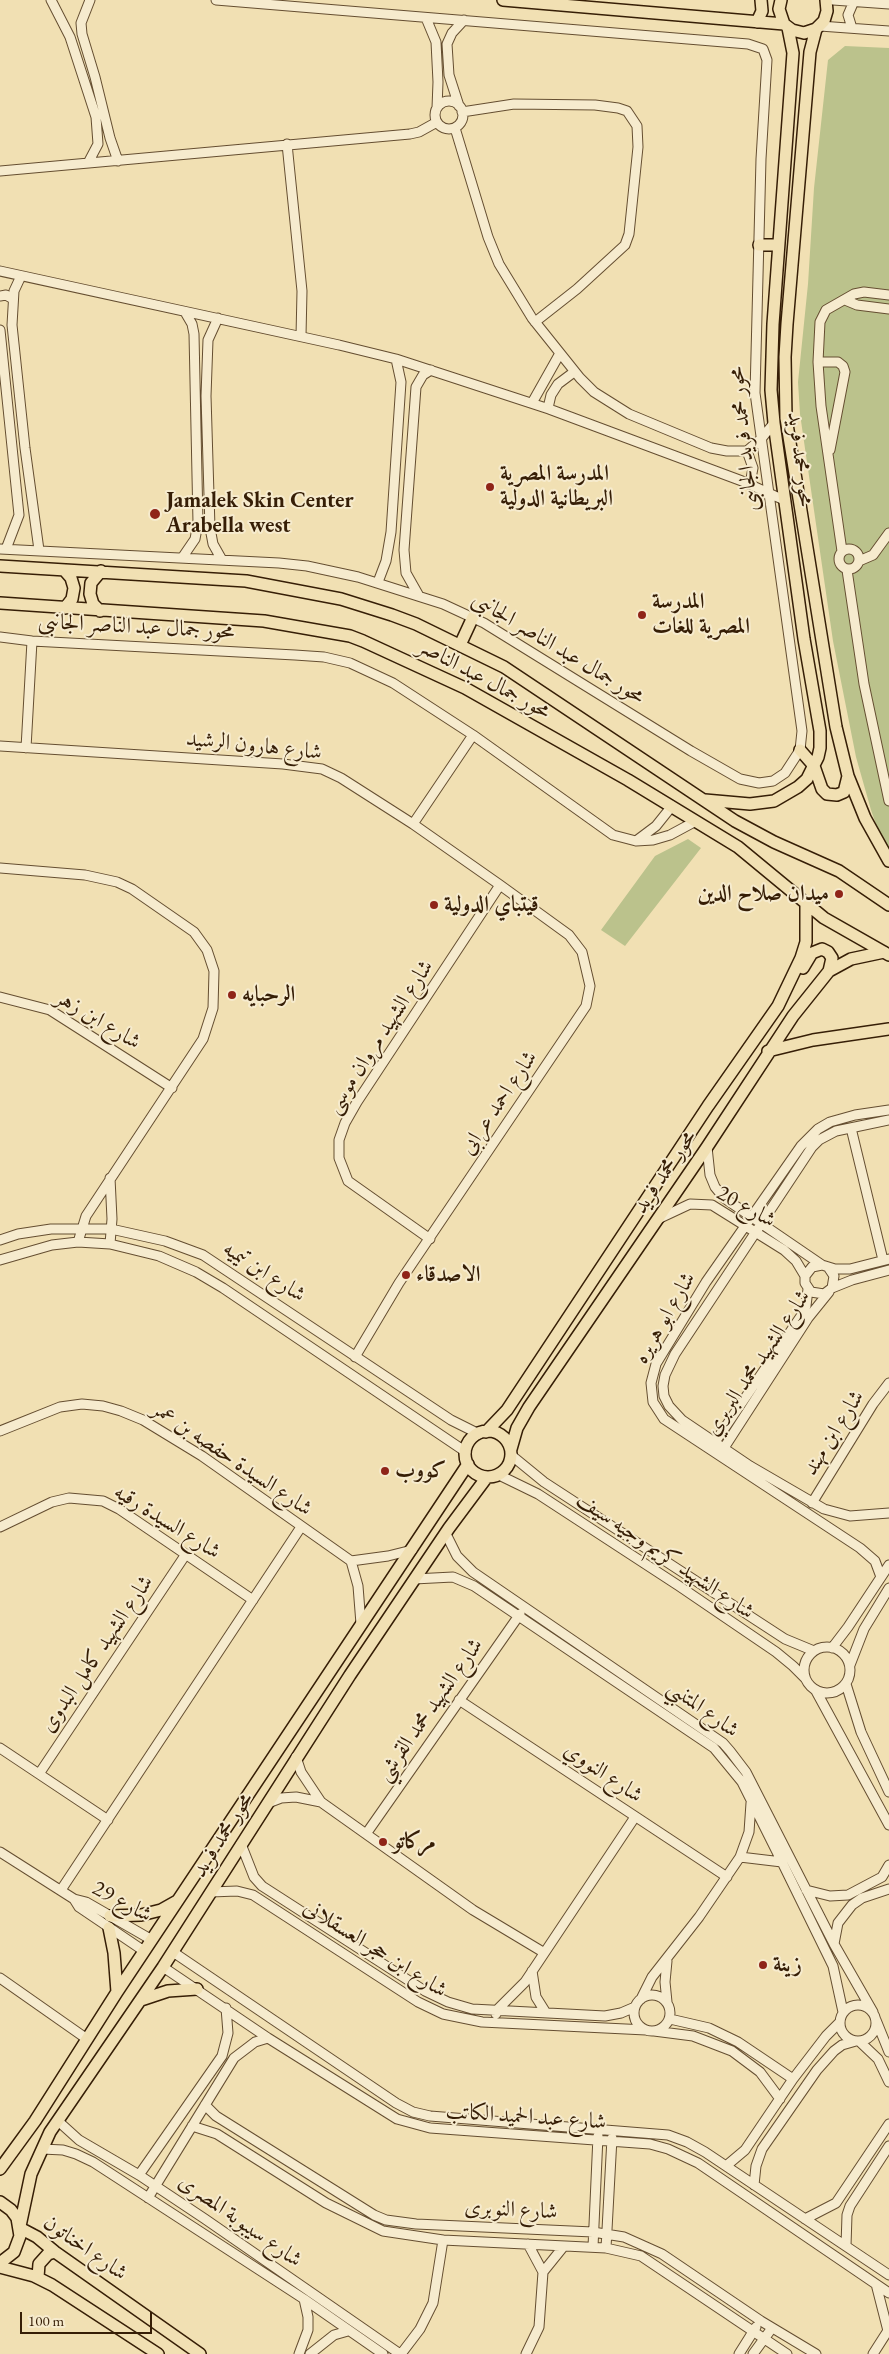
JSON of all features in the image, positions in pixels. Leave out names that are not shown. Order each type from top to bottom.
[{"type":"main road","points":[[503,0],[757,22],[786,26],[800,33],[818,28]]},
{"type":"main road","points":[[757,22],[762,11],[761,0]]},
{"type":"main road","name":"محور محمد فريد","points":[[703,800],[750,804],[774,801],[798,787],[807,779],[820,748],[820,731],[774,423],[771,360],[793,53],[786,26],[779,9],[781,0]]},
{"type":"main road","name":"محور محمد فريد","points":[[826,0],[827,11],[818,28],[810,52],[786,324],[786,403],[791,451],[830,697],[848,776],[865,818],[889,861]]},
{"type":"main road","points":[[793,53],[803,48],[810,52]]},
{"type":"main road","points":[[759,245],[778,245]]},
{"type":"main road","name":"محور جمال عبد الناصر","points":[[0,566],[237,580],[294,589],[373,608],[416,624],[511,672],[753,832],[839,870],[889,905]]},
{"type":"main road","points":[[64,570],[71,578],[74,588],[72,599],[65,608]]},
{"type":"main road","points":[[100,611],[90,599],[90,588],[94,579],[101,571]]},
{"type":"main road","name":"محور جمال عبد الناصر","points":[[0,603],[264,621],[350,636],[465,688],[672,806],[748,855],[806,904],[840,928],[886,954]]},
{"type":"main road","points":[[460,645],[473,617]]},
{"type":"main road","points":[[800,750],[814,766],[822,789],[830,795],[837,796],[844,792],[848,776]]},
{"type":"main road","name":"محور محمد فريد","points":[[482,1433],[513,1401],[708,1106],[778,1006],[802,958],[806,942],[806,904]]},
{"type":"main road","points":[[793,975],[802,970],[812,954],[818,950],[825,950],[830,955],[832,962],[829,971]]},
{"type":"main road","name":"محور محمد فريد","points":[[511,1452],[517,1428],[529,1407],[658,1219],[768,1051],[829,971],[851,959],[886,954]]},
{"type":"main road","points":[[768,1051],[813,1040],[889,1029]]},
{"type":"main road","points":[[482,1433],[499,1434],[508,1443],[511,1452],[508,1467],[499,1475],[487,1477],[479,1475],[468,1464],[466,1452],[470,1441],[482,1433]]},
{"type":"main road","name":"محور محمد فريد","points":[[0,2170],[35,2121],[144,1951],[468,1464]]},
{"type":"main road","name":"محور محمد فريد","points":[[0,2265],[14,2252],[18,2245],[31,2174],[50,2132],[141,2000],[296,1757],[414,1579],[487,1477]]},
{"type":"main road","points":[[117,1992],[110,1922],[146,1914],[179,1900]]},
{"type":"main road","points":[[141,2000],[168,1991],[197,1989]]},
{"type":"main road","points":[[35,2121],[50,2132]]},
{"type":"main road","points":[[0,2202],[11,2210],[20,2227]]},
{"type":"main road","name":"شارع اخناتون","points":[[20,2227],[37,2237],[55,2252],[200,2354]]},
{"type":"main road","points":[[38,2277],[39,2264],[48,2254],[55,2252]]},
{"type":"main road","name":"شارع اخناتون","points":[[0,2265],[38,2277],[158,2354]]},
{"type":"street","points":[[52,0],[70,37],[93,105],[98,140],[95,151],[88,163]]},
{"type":"street","points":[[90,0],[81,22],[82,34],[96,77],[110,138],[118,161]]},
{"type":"street","points":[[216,0],[464,20]]},
{"type":"street","points":[[833,0],[889,4]]},
{"type":"street","points":[[852,28],[848,15],[854,1]]},
{"type":"street","points":[[426,18],[436,42],[438,82],[437,108],[435,113],[437,122],[445,129],[455,128],[461,121],[461,109],[449,75],[447,44],[452,33],[464,20]]},
{"type":"street","name":"محور محمد فريد الجانبى","points":[[464,20],[748,44],[763,49],[767,60],[761,159],[755,393],[802,731],[800,750]]},
{"type":"street","points":[[818,28],[889,31]]},
{"type":"street","points":[[70,37],[73,32],[82,34]]},
{"type":"street","points":[[436,42],[440,41],[447,44]]},
{"type":"street","points":[[437,108],[450,101],[461,109],[514,104],[595,105],[627,111],[636,126],[638,147],[629,234],[625,245],[577,289],[535,322]]},
{"type":"street","points":[[0,172],[410,134],[419,132],[437,122]]},
{"type":"street","points":[[455,128],[488,237],[506,277],[535,322],[559,354],[594,392],[614,406],[644,422],[712,448],[726,451],[747,450],[761,439],[774,423]]},
{"type":"street","points":[[98,140],[105,142],[110,138]]},
{"type":"street","points":[[287,144],[302,291],[301,336]]},
{"type":"street","points":[[0,272],[301,336],[396,359],[548,408],[750,484],[784,500]]},
{"type":"street","points":[[21,276],[15,287],[13,299],[13,335],[26,460],[39,550]]},
{"type":"street","points":[[889,295],[859,293],[830,307],[821,316],[818,362],[820,406],[842,551],[838,562],[847,570],[864,684],[889,801]]},
{"type":"street","points":[[0,296],[6,295],[13,299]]},
{"type":"street","points":[[846,300],[857,305],[889,309]]},
{"type":"street","points":[[182,558],[192,546],[197,531],[198,465],[194,338],[192,324],[185,312]]},
{"type":"street","points":[[218,318],[208,340],[206,396],[210,528],[213,544],[222,560]]},
{"type":"street","points":[[0,330],[18,515],[3,549]]},
{"type":"street","points":[[194,338],[200,336],[208,340]]},
{"type":"street","points":[[532,403],[559,354]]},
{"type":"street","points":[[378,582],[386,561],[391,532],[401,382],[396,359]]},
{"type":"street","points":[[818,362],[838,362],[843,366],[845,372],[829,460]]},
{"type":"street","points":[[419,596],[409,581],[405,565],[406,534],[416,387],[423,376],[432,370]]},
{"type":"street","points":[[548,408],[551,395],[558,384],[574,372]]},
{"type":"street","points":[[401,382],[409,382],[416,387]]},
{"type":"street","points":[[747,450],[753,468],[750,484]]},
{"type":"street","points":[[14,461],[26,460]]},
{"type":"street","points":[[198,465],[208,465]]},
{"type":"street","points":[[391,532],[406,534]]},
{"type":"street","points":[[847,570],[855,568],[859,560],[872,555],[889,533]]},
{"type":"street","name":"محور جمال عبد الناصر الجانبى","points":[[3,549],[307,566],[378,582],[473,617],[740,779],[758,784],[773,781],[785,773],[800,750]]},
{"type":"street","points":[[842,551],[854,550],[859,560]]},
{"type":"street","name":"محور جمال عبد الناصر الجانبى","points":[[0,637],[32,641],[295,655],[337,660],[368,670],[393,683],[473,734],[600,827],[619,837],[636,841],[660,839],[696,821]]},
{"type":"street","points":[[26,748],[32,641]]},
{"type":"street","points":[[413,824],[473,734]]},
{"type":"street","name":"شارع هارون الرشيد","points":[[0,746],[312,766],[341,778],[413,824],[500,885]]},
{"type":"street","points":[[636,841],[656,826],[672,806]]},
{"type":"street","points":[[0,868],[85,875],[117,882],[147,897],[198,938],[207,950],[214,971],[213,1008],[203,1039],[172,1088],[110,1177],[80,1228],[78,1242]]},
{"type":"street","name":"شارع احمد عرابى","points":[[355,1357],[384,1307],[586,1006],[589,995],[587,969],[577,943],[569,935],[500,885]]},
{"type":"street","name":"شارع الشهيد مروان موسى","points":[[430,1240],[348,1181],[339,1158],[339,1140],[345,1123],[357,1102],[500,885]]},
{"type":"street","name":"شارع ابن زهر","points":[[0,997],[50,1010],[172,1088]]},
{"type":"street","name":"شارع ابو هريره","points":[[881,1577],[875,1561],[869,1555],[713,1446],[664,1419],[654,1402],[651,1383],[656,1364],[744,1224],[801,1146],[818,1129],[840,1119],[889,1110]]},
{"type":"street","name":"شارع ابو هريره","points":[[713,1446],[674,1414],[664,1396],[664,1375],[684,1339],[812,1147],[827,1135],[889,1120]]},
{"type":"street","points":[[851,1128],[886,1260]]},
{"type":"street","name":"شارع 20","points":[[707,1146],[710,1174],[715,1187],[724,1198],[825,1266]]},
{"type":"street","points":[[110,1177],[110,1244]]},
{"type":"street","name":"شارع 20","points":[[658,1219],[683,1206],[705,1203],[718,1208],[790,1255],[805,1276]]},
{"type":"street","name":"شارع ابن تيميه","points":[[0,1240],[18,1234],[51,1229],[111,1230],[164,1242],[203,1255],[256,1288],[355,1357],[451,1420],[482,1433]]},
{"type":"street","name":"شارع ابن تيميه","points":[[0,1260],[45,1247],[78,1242],[110,1244],[159,1256],[196,1272],[224,1288],[466,1452]]},
{"type":"street","name":"شارع الشهيد محمد البربري","points":[[825,1266],[850,1269],[886,1260]]},
{"type":"street","points":[[825,1266],[834,1276],[830,1290],[820,1294],[808,1289],[805,1276],[812,1267],[825,1266]]},
{"type":"street","name":"شارع الشهيد محمد البربري","points":[[722,1452],[808,1318],[830,1290],[856,1278],[889,1270]]},
{"type":"street","name":"شارع الشهيد محمد البربري","points":[[713,1446],[801,1316],[806,1306],[808,1289]]},
{"type":"street","name":"شارع ابن مهند","points":[[812,1503],[873,1404],[889,1383]]},
{"type":"street","name":"شارع السيدة حفصه بن عمر","points":[[0,1431],[60,1407],[82,1404],[103,1406],[121,1411],[143,1420],[202,1456],[351,1561]]},
{"type":"street","name":"شارع الشهيد كريم وجيه سيف","points":[[511,1452],[544,1482],[785,1639],[814,1651]]},
{"type":"street","name":"شارع ابو هريره","points":[[722,1452],[812,1503],[836,1514],[850,1516],[889,1513]]},
{"type":"street","name":"شارع الشهيد كريم وجيه سيف","points":[[499,1475],[538,1494],[679,1586],[776,1652],[805,1678]]},
{"type":"street","name":"شارع السيدة رقيه","points":[[0,1528],[52,1502],[69,1498],[87,1498],[103,1501],[119,1509],[253,1600]]},
{"type":"street","points":[[61,1890],[301,1527]]},
{"type":"street","name":"شارع المتنبي","points":[[446,1534],[457,1556],[464,1565],[723,1743],[746,1772],[834,1944],[874,2015],[889,2052]]},
{"type":"street","points":[[361,1625],[360,1599],[351,1561],[388,1556],[412,1550]]},
{"type":"street","name":"شارع الشهيد كامل البدوى","points":[[39,1774],[186,1554]]},
{"type":"street","points":[[832,1648],[848,1628],[889,1565]]},
{"type":"street","name":"شارع المتنبي","points":[[414,1579],[444,1576],[464,1581],[714,1748],[736,1774],[751,1801],[833,1966],[843,2012]]},
{"type":"street","points":[[816,1691],[832,1693],[846,1684],[849,1678],[850,1665],[864,1629],[889,1588]]},
{"type":"street","name":"شارع الشهيد محمد القرشي","points":[[366,1834],[524,1607]]},
{"type":"street","points":[[850,1665],[840,1651],[832,1648],[814,1651],[804,1663],[805,1678],[816,1691],[889,1825]]},
{"type":"street","points":[[846,1684],[861,1732],[889,1792]]},
{"type":"street","name":"شارع النووي","points":[[459,1700],[727,1877]]},
{"type":"street","points":[[0,1748],[108,1820]]},
{"type":"street","points":[[296,1757],[301,1772],[321,1802],[473,1910],[543,1952]]},
{"type":"street","points":[[267,1804],[281,1798],[296,1797],[321,1802]]},
{"type":"street","points":[[667,1961],[665,1982],[667,2002],[670,2007],[670,2019],[660,2030],[650,2031],[636,2021],[635,2007],[652,1977],[667,1961],[740,1857],[749,1832],[751,1801]]},
{"type":"street","points":[[495,2022],[496,2011],[518,1991],[634,1817]]},
{"type":"street","name":"شارع ابن حجر العسقلانى","points":[[241,1844],[254,1877],[262,1886],[437,1997],[459,2006],[496,2011],[546,2014],[606,2016],[621,2013],[635,2007]]},
{"type":"street","name":"شارع 29","points":[[0,1852],[74,1899],[79,1907],[152,1940]]},
{"type":"street","points":[[740,1857],[782,1862]]},
{"type":"street","points":[[806,1890],[830,1896],[848,1895],[882,1878],[889,1865]]},
{"type":"street","points":[[834,1944],[838,1923],[843,1914],[862,1898],[889,1889]]},
{"type":"street","name":"شارع ابن حجر العسقلانى","points":[[211,1892],[237,1890],[252,1895],[429,2008],[461,2018],[495,2022],[650,2031],[693,2036],[732,2052],[760,2072],[780,2098]]},
{"type":"street","points":[[264,1902],[271,1891]]},
{"type":"street","name":"شارع 29","points":[[110,1922],[144,1951]]},
{"type":"street","name":"شارع عبد الحميد الكاتب","points":[[172,1952],[396,2103],[413,2112],[439,2117],[668,2135],[687,2142],[726,2166],[889,2275]]},
{"type":"street","name":"شارع عبد الحميد الكاتب","points":[[162,1967],[226,2008],[268,2038],[389,2115],[412,2125],[444,2130],[658,2146],[689,2158],[889,2293]]},
{"type":"street","points":[[532,1971],[536,1997],[546,2014]]},
{"type":"street","points":[[0,1978],[87,2039]]},
{"type":"street","points":[[641,1999],[654,1995],[667,2002]]},
{"type":"street","points":[[754,2185],[756,2166],[762,2149],[817,2070],[842,2045],[858,2041],[871,2036],[875,2030],[874,2015],[862,2005],[848,2007],[843,2012],[840,2023],[842,2032],[848,2038],[858,2041],[878,2059],[889,2082]]},
{"type":"street","points":[[139,2175],[222,2056],[228,2033],[226,2008]]},
{"type":"street","points":[[670,2019],[709,2028],[738,2042],[793,2079]]},
{"type":"street","points":[[726,2166],[745,2150],[793,2079],[826,2036],[840,2023]]},
{"type":"street","points":[[148,2198],[234,2058],[244,2049],[268,2038]]},
{"type":"street","name":"شارع النوبرى","points":[[205,2105],[216,2116],[364,2210],[386,2220],[416,2224],[607,2233],[639,2242],[662,2254],[761,2321],[816,2354]]},
{"type":"street","name":"شارع سيبوبة المصرى","points":[[58,2121],[79,2140],[155,2185],[306,2296],[348,2331],[383,2354]]},
{"type":"street","points":[[805,2220],[836,2203],[889,2124]]},
{"type":"street","name":"شارع النوبرى","points":[[192,2126],[217,2134],[326,2203],[368,2225],[389,2232],[443,2240],[606,2248],[641,2256],[787,2354]]},
{"type":"street","points":[[593,2247],[598,2128]]},
{"type":"street","points":[[606,2248],[612,2130]]},
{"type":"street","points":[[846,2246],[847,2215],[889,2146]]},
{"type":"street","name":"شارع سيبوبة المصرى","points":[[42,2150],[63,2150],[76,2154],[400,2354]]},
{"type":"street","points":[[414,2237],[416,2224]]},
{"type":"street","points":[[400,2354],[420,2329],[432,2303],[443,2240]]},
{"type":"street","points":[[526,2354],[539,2327],[543,2272],[528,2244]]},
{"type":"street","points":[[543,2272],[564,2246]]},
{"type":"street","points":[[873,2354],[888,2330],[876,2284]]},
{"type":"street","points":[[299,2354],[308,2330],[306,2296]]},
{"type":"street","points":[[738,2354],[761,2321]]},
{"type":"street","points":[[753,2354],[772,2328]]},
{"type":"street","points":[[310,2354],[334,2334],[348,2331]]},
{"type":"green space","points":[[845,46],[889,48],[889,850],[879,833],[856,757],[833,641],[800,414],[798,382],[808,284],[814,188],[828,60]]},
{"type":"green space","points":[[688,839],[701,848],[625,946],[601,930],[655,856]]},
{"type":"place","name":"المدرسة المصرية البريطانية الدولية","points":[[490,487]]},
{"type":"place","name":"Jamalek Skin Center Arabella west","points":[[155,514]]},
{"type":"place","name":"المدرسة المصرية للغات","points":[[642,615]]},
{"type":"place","name":"ميدان صلاح الدين","points":[[839,894]]},
{"type":"place","name":"قيتباي الدولية","points":[[434,905]]},
{"type":"place","name":"الرحبايه","points":[[232,995]]},
{"type":"place","name":"الاصدقاء","points":[[406,1275]]},
{"type":"place","name":"كووب","points":[[385,1471]]},
{"type":"place","name":"مركاتو","points":[[383,1842]]},
{"type":"place","name":"زينة","points":[[763,1965]]}]
